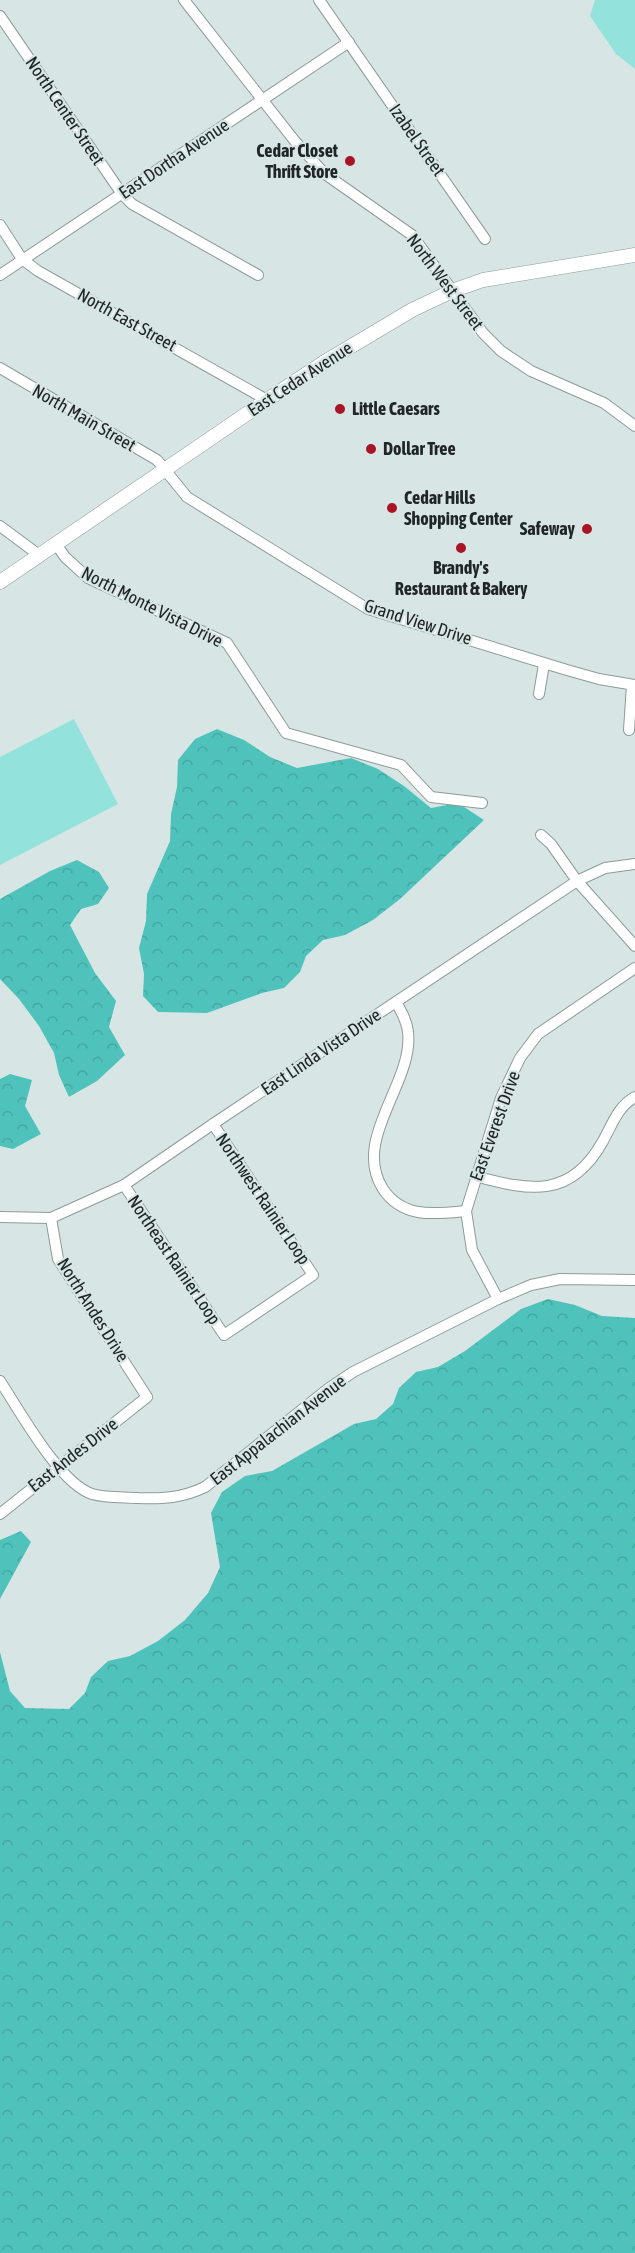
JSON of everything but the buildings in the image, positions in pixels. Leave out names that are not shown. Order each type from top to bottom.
[{"type":"main road","name":"East Cedar Avenue","points":[[0,582],[267,400],[389,322],[452,291],[483,280],[635,255]]},
{"type":"street","name":"North West Street","points":[[184,0],[294,140],[325,174],[412,235],[483,333],[521,366],[604,403],[635,426]]},
{"type":"street","name":"Izabel Street","points":[[319,0],[485,239]]},
{"type":"street","name":"North Center Street","points":[[0,16],[122,194],[132,204],[258,275]]},
{"type":"street","name":"East Dortha Avenue","points":[[0,275],[349,42]]},
{"type":"street","name":"North East Street","points":[[0,225],[22,259],[38,271],[267,400]]},
{"type":"street","name":"North Main Street","points":[[0,368],[157,460],[165,471]]},
{"type":"street","name":"Grand View Drive","points":[[165,471],[187,497],[201,508],[368,609],[599,680],[634,685]]},
{"type":"street","points":[[0,526],[39,555]]},
{"type":"street","name":"North Monte Vista Drive","points":[[56,544],[65,557],[88,578],[227,643],[286,733],[401,765],[431,796],[482,803]]},
{"type":"street","points":[[539,694],[544,664]]},
{"type":"street","points":[[629,730],[634,685]]},
{"type":"street","points":[[541,835],[551,844],[576,881],[635,946]]},
{"type":"street","name":"East Linda Vista Drive","points":[[0,1217],[51,1218],[124,1185],[576,881],[605,867],[635,864]]},
{"type":"street","name":"East Everest Drive","points":[[498,1299],[472,1250],[466,1211],[501,1098],[528,1045],[538,1034],[635,968]]},
{"type":"street","points":[[396,1002],[406,1025],[408,1042],[403,1065],[375,1145],[373,1161],[377,1174],[388,1196],[406,1209],[432,1214],[466,1211]]},
{"type":"street","points":[[475,1176],[513,1187],[532,1188],[568,1180],[592,1159],[616,1115],[629,1100],[635,1097]]},
{"type":"street","name":"Northwest Rainier Loop","points":[[213,1124],[313,1275],[224,1335]]},
{"type":"street","name":"Northeast Rainier Loop","points":[[124,1185],[224,1335]]},
{"type":"street","name":"North Andes Drive","points":[[51,1218],[58,1259],[147,1397]]},
{"type":"street","name":"East Appalachian Avenue","points":[[0,1382],[57,1466],[77,1487],[93,1494],[174,1498],[189,1495],[205,1487],[328,1389],[353,1372],[498,1299],[531,1285],[560,1279],[635,1280]]},
{"type":"street","name":"East Andes Drive","points":[[0,1514],[57,1466],[147,1397]]},
{"type":"green space","points":[[217,729],[244,740],[270,757],[297,768],[351,758],[378,769],[431,808],[458,803],[484,820],[400,899],[373,920],[345,935],[323,940],[306,956],[300,972],[284,988],[262,993],[207,1013],[158,1012],[143,996],[144,974],[139,948],[146,921],[147,894],[170,841],[178,760],[195,739]]},
{"type":"green space","points":[[77,860],[99,872],[109,888],[98,904],[81,909],[70,925],[95,973],[116,1001],[109,1027],[125,1055],[97,1081],[69,1097],[59,1075],[54,1053],[39,1026],[19,999],[0,979],[0,899],[50,871]]},
{"type":"green space","points":[[10,1074],[32,1080],[25,1106],[41,1134],[13,1149],[0,1146],[0,1079]]},
{"type":"green space","points":[[548,1299],[575,1305],[602,1316],[635,1318],[635,2253],[0,2253],[0,1652],[10,1691],[25,1708],[69,1709],[85,1693],[91,1677],[108,1661],[130,1656],[158,1641],[185,1620],[208,1593],[220,1567],[211,1513],[222,1492],[245,1476],[272,1471],[354,1424],[376,1419],[393,1404],[399,1388],[416,1372],[438,1367],[465,1351],[521,1309]]},
{"type":"green space","points":[[21,1531],[31,1542],[0,1599],[0,1540]]},
{"type":"shaded area","points":[[595,0],[635,0],[635,69],[616,54],[590,16]]},
{"type":"shaded area","points":[[74,719],[118,804],[0,865],[0,757]]},
{"type":"place","name":"Cedar Closet Thrift Store","points":[[350,161]]},
{"type":"place","name":"Little Caesars","points":[[340,409]]},
{"type":"place","name":"Dollar Tree","points":[[371,449]]},
{"type":"place","name":"Cedar Hills Shopping Center","points":[[392,508]]},
{"type":"place","name":"Safeway","points":[[587,529]]},
{"type":"place","name":"Brandy's Restaurant & Bakery","points":[[461,548]]}]
